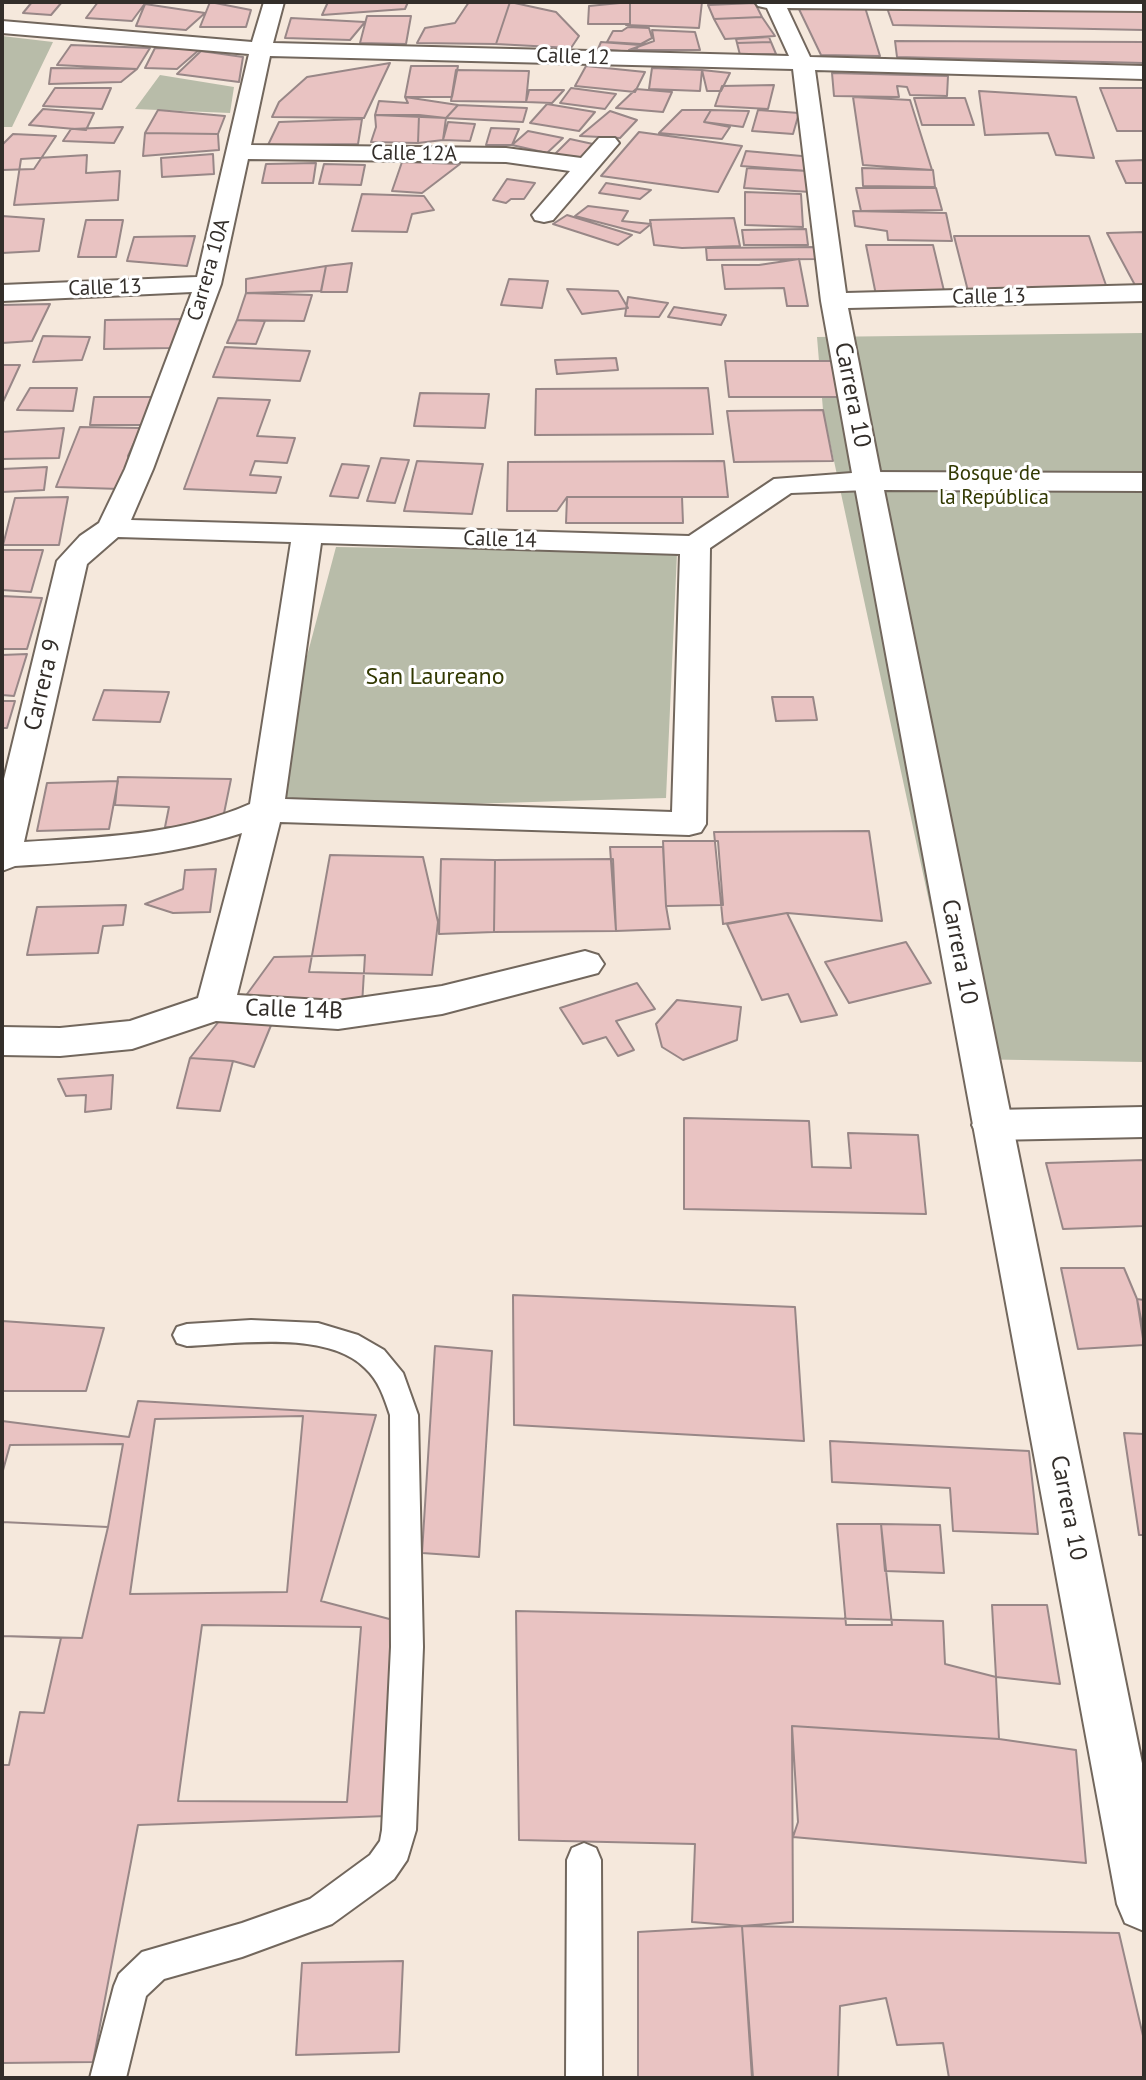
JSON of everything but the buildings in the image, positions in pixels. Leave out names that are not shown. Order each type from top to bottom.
[{"type":"street","name":"Carrera 10A","points":[[112,528],[139,469],[208,284],[274,2]]},
{"type":"street","points":[[765,2],[1144,5]]},
{"type":"street","name":"Carrera 10","points":[[774,2],[803,64],[834,301],[1144,1904]]},
{"type":"street","name":"Calle 12","points":[[2,27],[261,49],[1144,72]]},
{"type":"street","points":[[544,215],[607,143]]},
{"type":"street","name":"Calle 12A","points":[[240,152],[506,155],[587,166]]},
{"type":"street","name":"Calle 13","points":[[2,292],[208,284]]},
{"type":"street","name":"Calle 13","points":[[834,301],[1144,293]]},
{"type":"street","points":[[2,857],[166,842],[213,834],[266,810],[689,824],[695,545],[784,485],[868,481],[1144,482]]},
{"type":"street","name":"Calle 14","points":[[112,528],[695,545]]},
{"type":"street","name":"Carrera 9","points":[[2,857],[72,561],[91,542],[112,528]]},
{"type":"street","points":[[215,1007],[266,810],[307,535]]},
{"type":"street","name":"Calle 14B","points":[[2,1041],[60,1042],[132,1035],[215,1007],[338,1014],[442,1000],[585,964]]},
{"type":"street","points":[[992,1125],[1144,1122]]},
{"type":"lane","points":[[108,2078],[131,1986],[154,1964],[242,1940],[320,1912],[382,1867],[395,1848],[399,1830],[407,1647],[404,1415],[400,1394],[392,1376],[375,1359],[346,1340],[298,1331],[187,1335]]},
{"type":"lane","points":[[584,1860],[584,2078]]},
{"type":"green space","points":[[2,36],[53,42],[12,127],[2,127]]},
{"type":"green space","points":[[160,75],[234,87],[230,113],[135,109]]},
{"type":"green space","name":"Bosque de la República","points":[[1144,333],[1144,1062],[963,1059],[823,410],[817,337]]},
{"type":"green space","name":"San Laureano","points":[[336,547],[677,553],[666,798],[266,810]]}]
